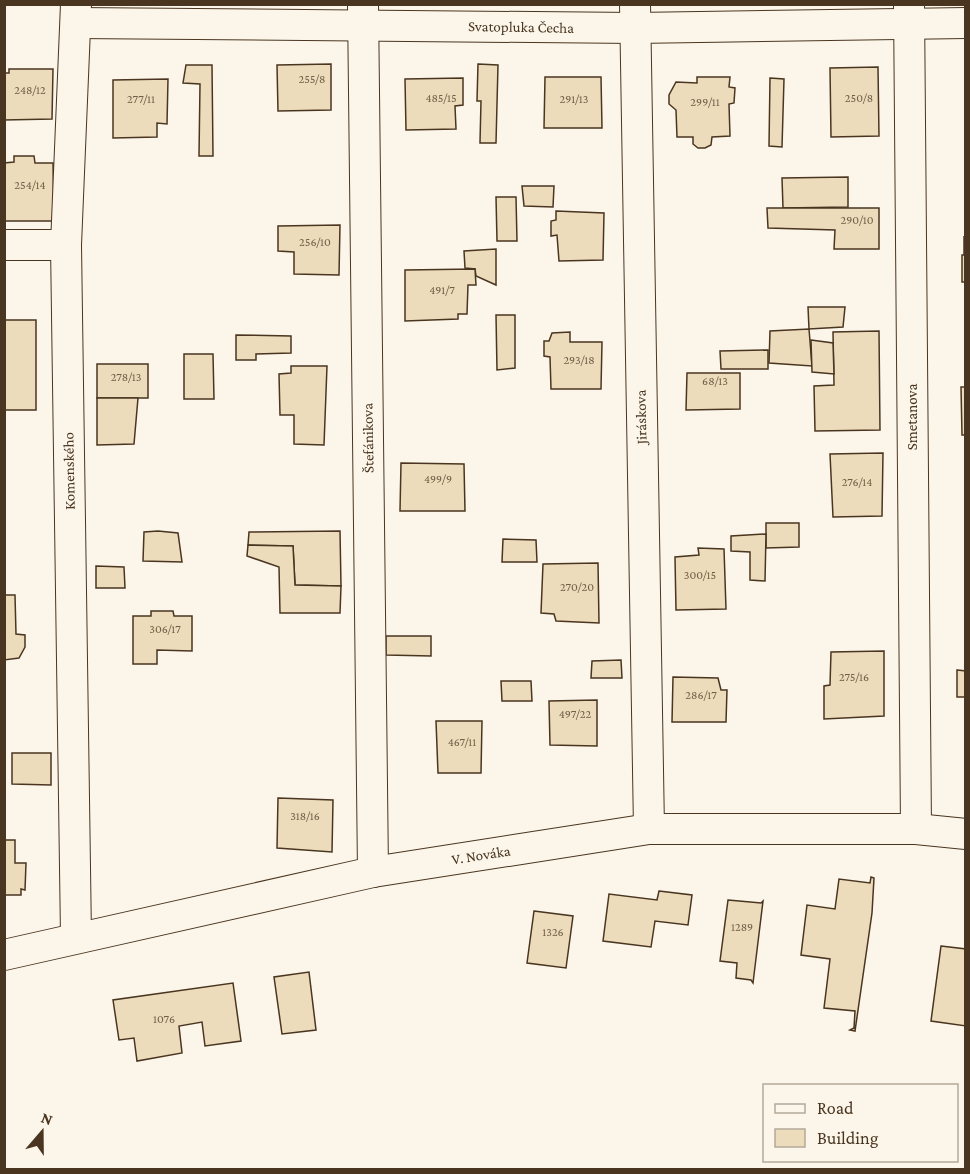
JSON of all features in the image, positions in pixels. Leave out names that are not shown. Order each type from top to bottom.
[{"type":"street","name":"Svatopluka Čecha","points":[[76,14],[635,16],[909,14],[966,23]]},
{"type":"street","name":"Komenského","points":[[76,14],[66,245],[76,937]]},
{"type":"street","name":"Štefánikova","points":[[363,14],[373,872]]},
{"type":"street","name":"Smetanova","points":[[909,14],[915,829]]},
{"type":"street","name":"Jiráskova","points":[[635,16],[649,829]]},
{"type":"street","points":[[4,245],[66,245]]},
{"type":"street","name":"V. Nováka","points":[[4,955],[373,872],[649,829],[915,829],[966,834]]},
{"type":"building","points":[[331,64],[331,110],[278,111],[277,65]]},
{"type":"building","points":[[478,64],[498,65],[496,143],[480,143],[481,101],[477,101]]},
{"type":"building","points":[[186,65],[212,65],[213,156],[199,156],[200,84],[183,83]]},
{"type":"building","points":[[878,67],[879,136],[831,137],[830,68]]},
{"type":"building","points":[[9,69],[53,69],[52,119],[4,120],[4,73],[9,73]]},
{"type":"building","points":[[545,77],[601,77],[602,128],[544,128]]},
{"type":"building","points":[[697,77],[730,77],[729,87],[735,88],[734,103],[729,104],[730,136],[712,137],[711,145],[705,148],[698,148],[693,144],[693,137],[677,137],[676,110],[669,104],[669,95],[676,82],[697,83]]},
{"type":"building","points":[[463,78],[463,105],[455,106],[456,129],[406,130],[405,79]]},
{"type":"building","points":[[770,78],[784,79],[782,147],[769,146]]},
{"type":"building","points":[[168,79],[167,124],[157,123],[157,137],[113,138],[113,80]]},
{"type":"building","points":[[14,156],[34,156],[35,163],[53,163],[54,221],[4,221],[4,163],[14,162]]},
{"type":"building","points":[[848,177],[848,207],[783,208],[782,178]]},
{"type":"building","points":[[522,186],[554,186],[553,207],[524,206]]},
{"type":"building","points":[[496,197],[516,197],[517,241],[497,241]]},
{"type":"building","points":[[767,208],[879,208],[879,249],[834,249],[835,230],[768,228]]},
{"type":"building","points":[[556,211],[604,213],[603,260],[559,261],[557,235],[551,236],[551,221],[556,220]]},
{"type":"building","points":[[340,225],[339,275],[294,274],[294,252],[278,251],[278,226]]},
{"type":"building","points":[[964,236],[966,282],[962,282],[962,255],[964,255]]},
{"type":"building","points":[[496,249],[496,285],[476,276],[475,269],[465,268],[464,251]]},
{"type":"building","points":[[475,269],[476,285],[468,285],[467,314],[458,314],[458,319],[405,321],[405,270]]},
{"type":"building","points":[[808,307],[845,307],[843,327],[809,329]]},
{"type":"building","points":[[496,315],[515,315],[515,368],[497,370]]},
{"type":"building","points":[[4,320],[36,320],[36,410],[4,410]]},
{"type":"building","points":[[809,329],[812,366],[769,363],[770,331]]},
{"type":"building","points":[[879,331],[880,430],[815,431],[814,386],[834,385],[833,332]]},
{"type":"building","points":[[570,332],[570,342],[602,342],[601,389],[551,389],[550,357],[544,356],[544,341],[549,341],[552,333]]},
{"type":"building","points":[[236,335],[291,336],[291,353],[256,354],[256,360],[236,360]]},
{"type":"building","points":[[811,340],[833,343],[834,374],[812,372]]},
{"type":"building","points":[[768,350],[768,369],[721,369],[720,351]]},
{"type":"building","points":[[184,354],[213,354],[214,399],[184,399]]},
{"type":"building","points":[[97,364],[148,364],[148,398],[97,398]]},
{"type":"building","points":[[291,366],[327,366],[324,445],[294,444],[294,415],[280,415],[279,374],[291,373]]},
{"type":"building","points":[[687,373],[740,373],[740,409],[686,410]]},
{"type":"building","points":[[961,387],[966,387],[966,435],[962,435]]},
{"type":"building","points":[[97,398],[138,398],[134,444],[97,445]]},
{"type":"building","points":[[883,453],[882,516],[833,517],[830,454]]},
{"type":"building","points":[[401,463],[464,464],[465,511],[400,511]]},
{"type":"building","points":[[766,523],[799,523],[799,547],[766,548]]},
{"type":"building","points":[[340,531],[341,586],[295,585],[293,546],[248,545],[249,532]]},
{"type":"building","points":[[144,532],[178,533],[182,562],[143,561]]},
{"type":"building","points":[[766,534],[765,581],[750,580],[750,552],[731,551],[731,536]]},
{"type":"building","points":[[503,539],[536,540],[537,562],[502,562]]},
{"type":"building","points":[[248,545],[293,546],[295,585],[341,586],[340,613],[280,613],[279,567],[247,556]]},
{"type":"building","points":[[698,548],[724,549],[726,609],[676,610],[675,557],[699,555]]},
{"type":"building","points":[[598,563],[599,623],[556,621],[554,614],[541,613],[543,564]]},
{"type":"building","points":[[96,566],[124,567],[125,588],[96,588]]},
{"type":"building","points":[[4,595],[15,595],[16,634],[25,635],[25,647],[19,658],[4,660]]},
{"type":"building","points":[[151,611],[173,611],[174,616],[192,616],[192,651],[157,650],[157,664],[133,664],[133,616],[151,616]]},
{"type":"building","points":[[386,636],[431,636],[431,656],[386,655]]},
{"type":"building","points":[[884,651],[884,716],[824,719],[824,686],[830,685],[831,652]]},
{"type":"building","points":[[621,660],[622,678],[591,678],[592,661]]},
{"type":"building","points":[[957,670],[966,671],[966,697],[957,697]]},
{"type":"building","points":[[673,677],[718,678],[721,690],[727,690],[726,722],[672,722]]},
{"type":"building","points":[[501,681],[531,681],[532,701],[502,701]]},
{"type":"building","points":[[597,700],[597,746],[550,745],[549,701]]},
{"type":"building","points":[[436,721],[482,721],[481,773],[438,773]]},
{"type":"building","points":[[12,753],[51,753],[51,785],[12,784]]},
{"type":"building","points":[[278,798],[333,800],[332,852],[277,848]]},
{"type":"building","points":[[4,840],[15,840],[15,863],[26,863],[25,890],[21,889],[21,895],[4,895]]},
{"type":"building","points":[[871,877],[874,878],[872,913],[855,1031],[850,1030],[854,1028],[855,1011],[824,1008],[830,959],[801,955],[807,905],[835,909],[839,879],[870,883]]},
{"type":"building","points":[[659,891],[692,895],[688,925],[655,921],[651,947],[603,941],[609,894],[657,900]]},
{"type":"building","points":[[728,900],[761,903],[763,901],[753,983],[751,980],[736,978],[737,963],[720,961]]},
{"type":"building","points":[[534,911],[573,916],[566,968],[527,963]]},
{"type":"building","points":[[941,946],[966,949],[966,1026],[931,1021]]},
{"type":"building","points":[[309,972],[316,1030],[282,1034],[274,977]]},
{"type":"building","points":[[233,983],[241,1041],[205,1046],[202,1022],[179,1026],[182,1053],[137,1061],[134,1038],[119,1040],[113,1000]]}]
